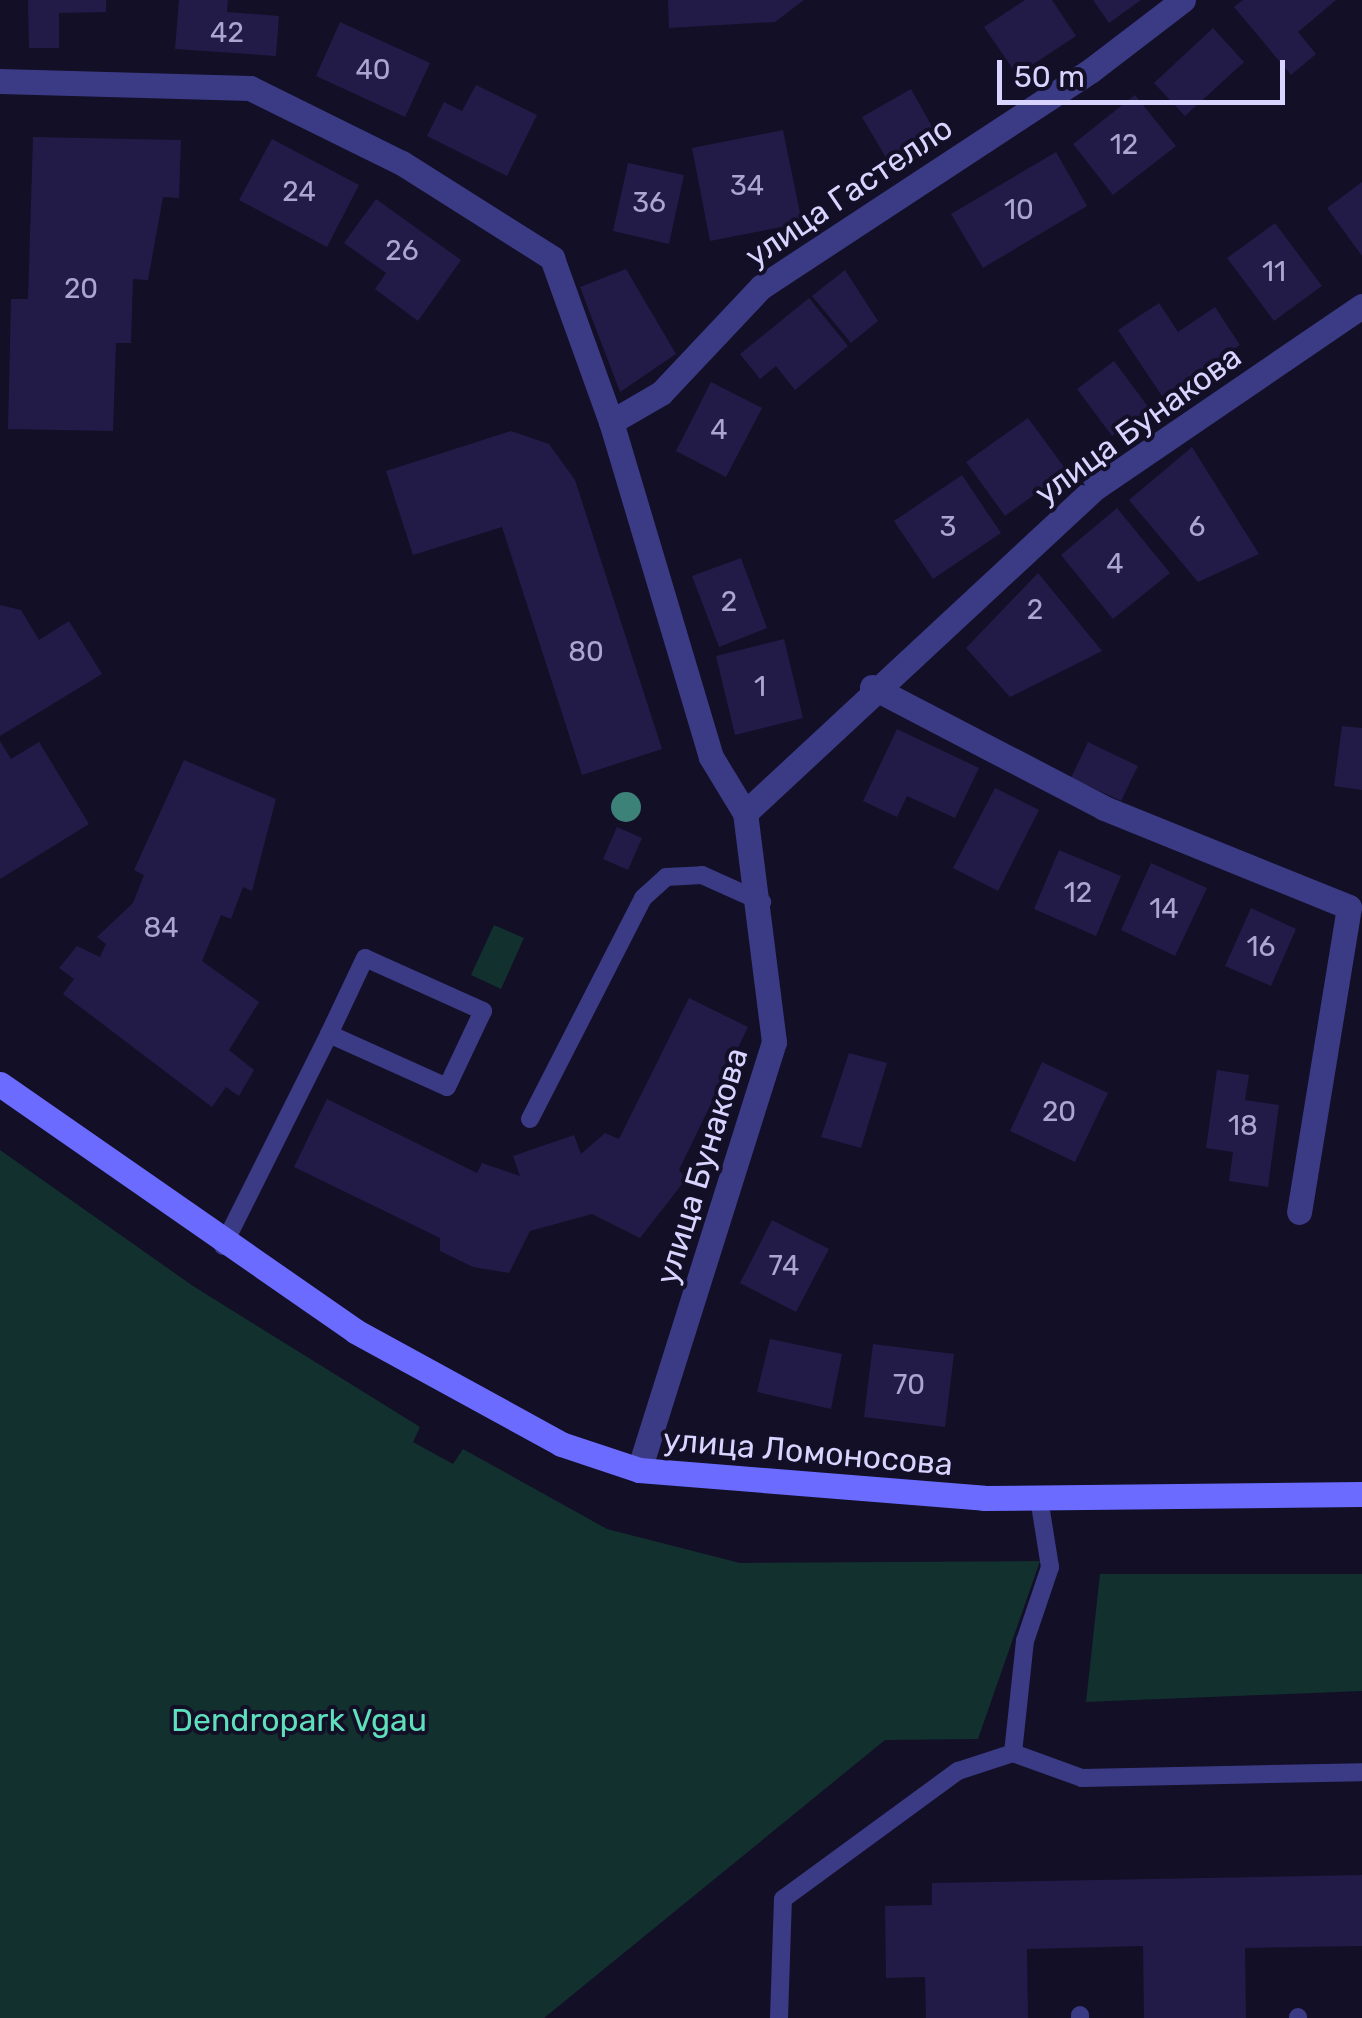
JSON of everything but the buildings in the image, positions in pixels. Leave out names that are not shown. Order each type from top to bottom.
[{"type":"main road","name":"улица Ломоносова","points":[[0,1084],[223,1246],[460,1393],[640,1470],[1039,1498],[1362,1494]]},
{"type":"street","name":"улица Гастелло","points":[[611,422],[661,393],[760,286],[1182,0]]},
{"type":"street","points":[[0,82],[250,88],[402,162],[552,258],[611,422],[711,757],[746,813]]},
{"type":"street","name":"улица Бунакова","points":[[640,1470],[774,1042],[763,902],[746,813],[872,687],[1095,488],[1362,306]]},
{"type":"street","points":[[872,687],[1104,808],[1349,908],[1298,1212]]},
{"type":"lane","points":[[530,1119],[643,898],[666,877],[702,875],[763,902]]},
{"type":"lane","points":[[223,1246],[365,958],[483,1011],[447,1087],[328,1034]]},
{"type":"lane","points":[[1013,1752],[1025,1641],[1050,1567],[1039,1498]]},
{"type":"lane","points":[[779,2018],[782,1900],[958,1770],[1013,1752],[1082,1778],[1362,1772]]},
{"type":"green space","points":[[494,925],[524,938],[501,989],[471,975]]},
{"type":"green space","name":"Dendropark Vgau","points":[[0,1150],[193,1286],[420,1427],[413,1442],[453,1464],[463,1449],[607,1529],[740,1563],[1040,1561],[978,1739],[885,1740],[544,2018],[0,2018]]},
{"type":"green space","points":[[1100,1574],[1362,1574],[1362,1691],[1086,1702]]}]
